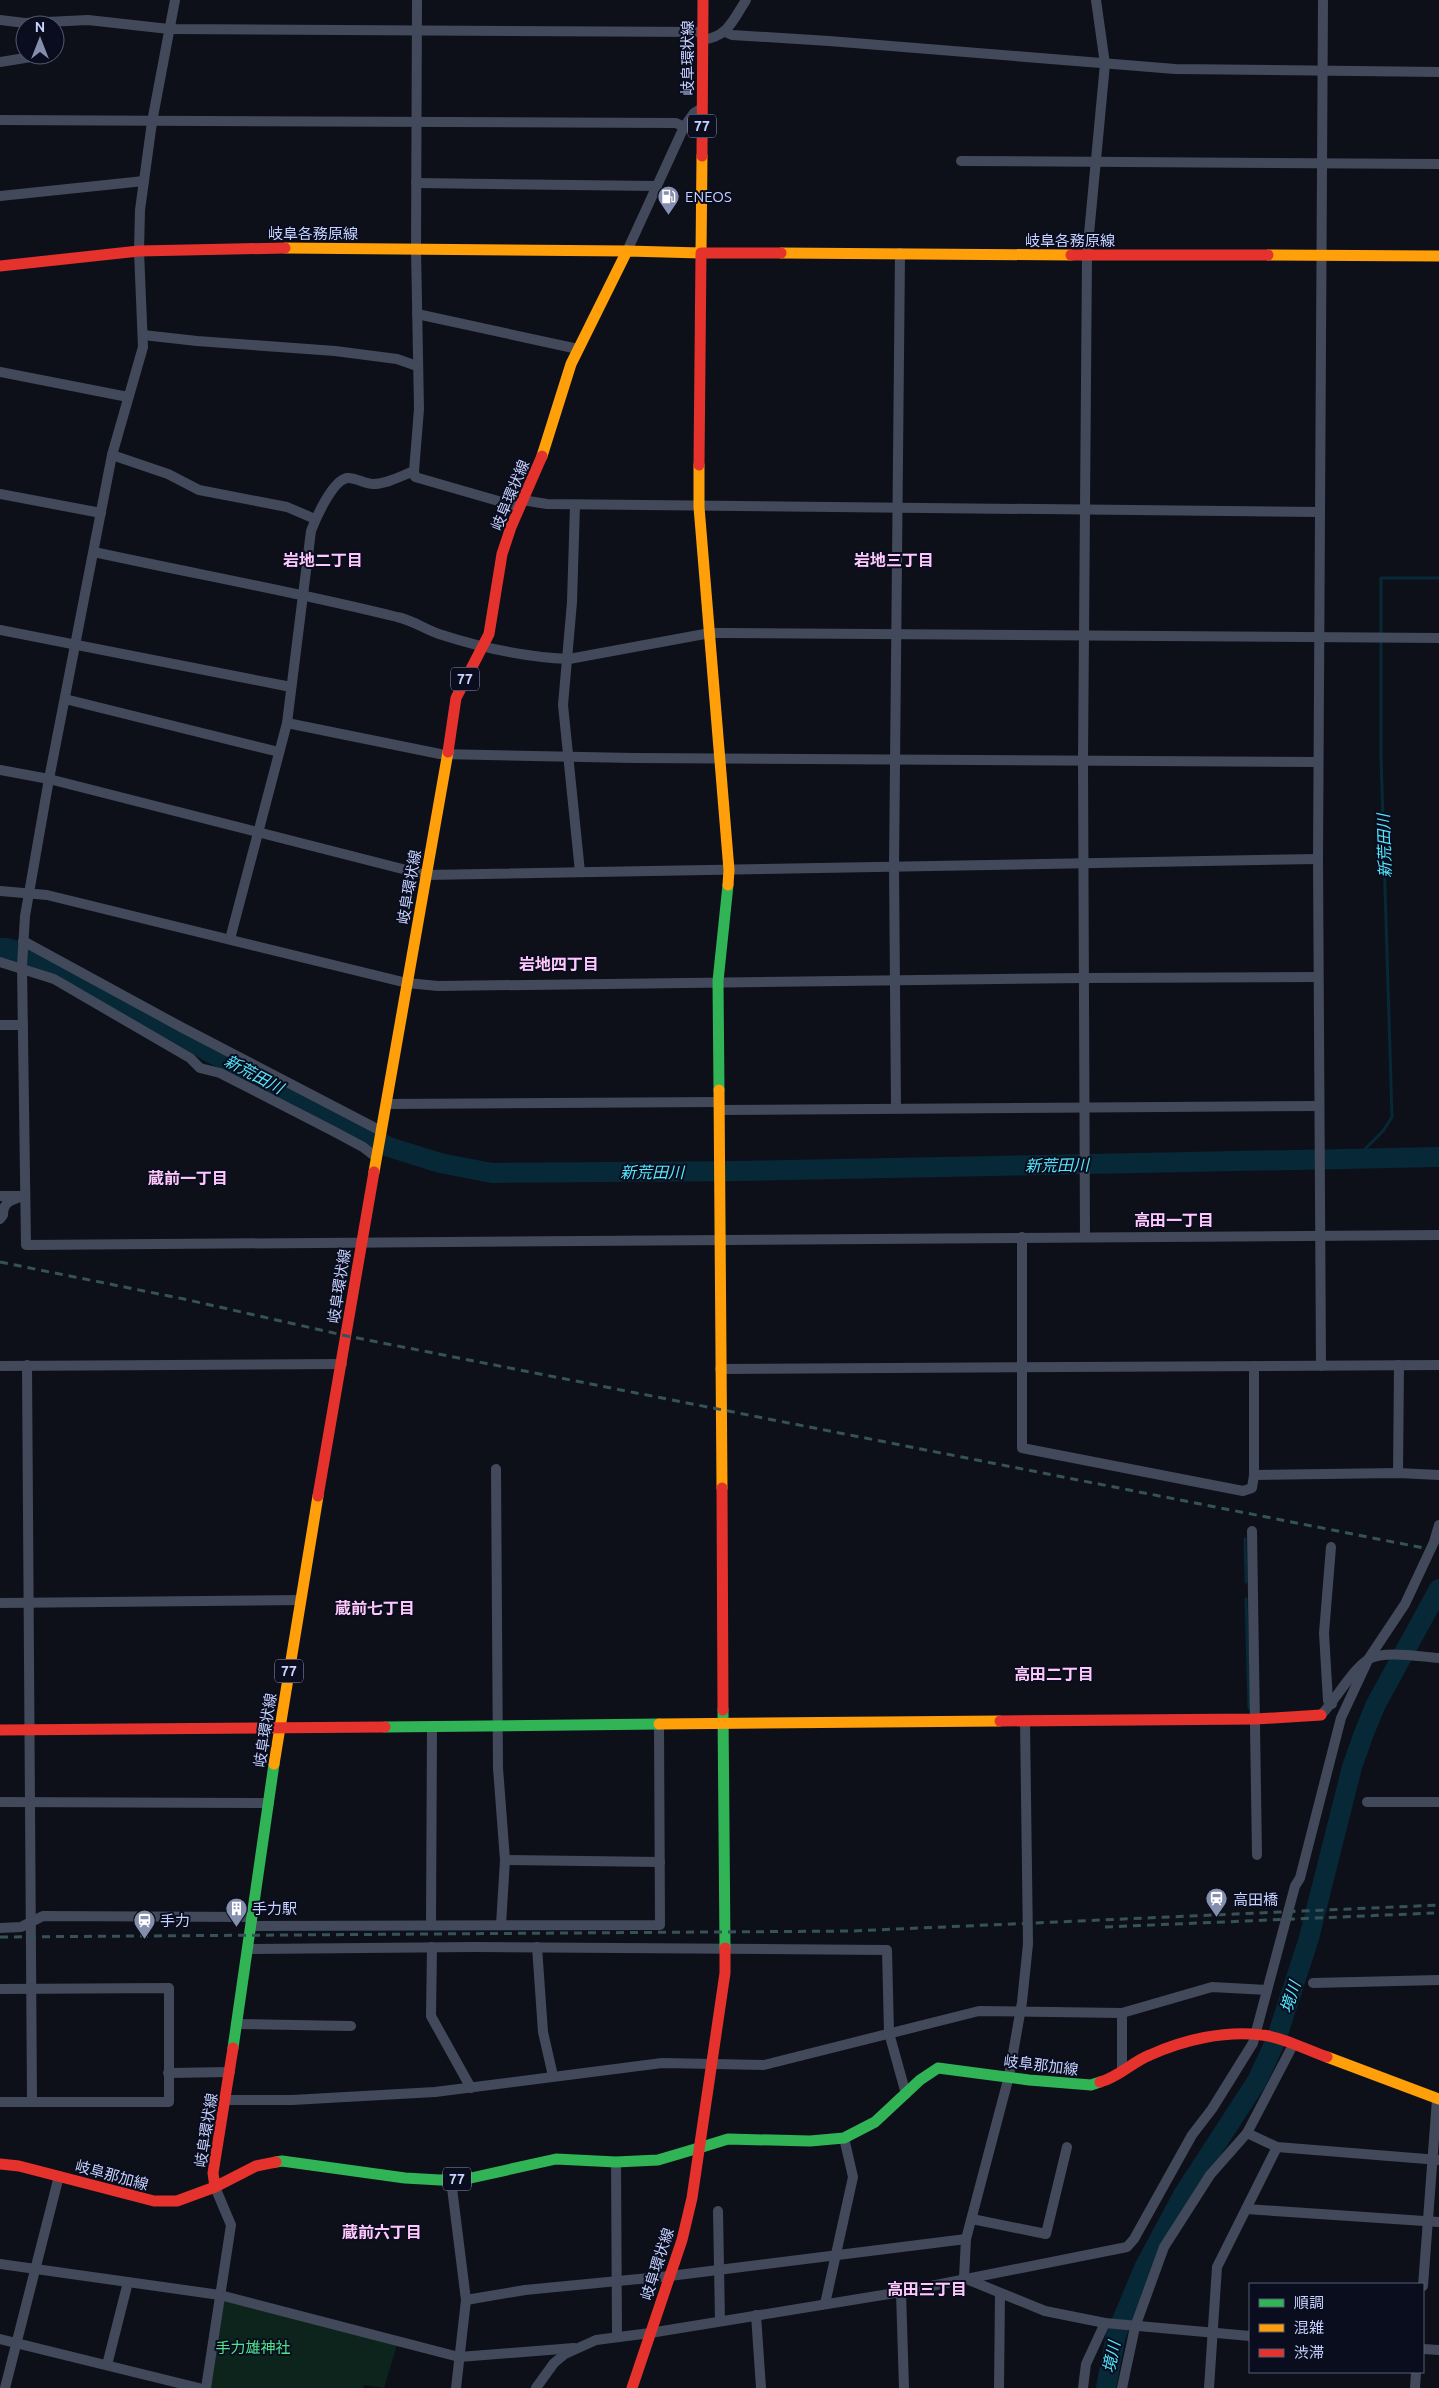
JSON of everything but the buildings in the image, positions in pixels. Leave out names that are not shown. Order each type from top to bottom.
[{"type":"main road","name":"岐阜環状線","points":[[632,2388],[688,2219],[702,2147],[725,1973],[718,981],[729,870],[699,507],[703,0]]},
{"type":"main road","name":"岐阜各務原線","points":[[0,266],[139,251],[229,248],[627,251]]},
{"type":"main road","name":"岐阜環状線","points":[[627,251],[571,364],[543,454],[502,554],[489,634],[456,698],[452,713],[448,754],[361,1243],[279,1728],[226,2100],[213,2173],[215,2187],[256,2166],[282,2160],[405,2178],[451,2180],[471,2178],[546,2160],[616,2162],[658,2160],[702,2147]]},
{"type":"main road","points":[[627,251],[700,253]]},
{"type":"main road","name":"岐阜各務原線","points":[[700,253],[1439,256]]},
{"type":"main road","points":[[0,1730],[1025,1722],[1256,1719],[1320,1715]]},
{"type":"main road","name":"岐阜那加線","points":[[702,2147],[728,2139],[810,2142],[844,2138],[875,2122],[920,2080],[938,2068],[1029,2080],[1091,2085],[1111,2079],[1149,2055],[1184,2043],[1225,2034],[1259,2034],[1438,2099]]},
{"type":"main road","name":"岐阜那加線","points":[[0,2164],[19,2166],[154,2201],[177,2202],[215,2187]]},
{"type":"street","points":[[175,0],[152,122],[144,181],[139,251],[143,347],[112,455],[28,892],[22,968],[26,1244],[1439,1235]]},
{"type":"street","points":[[418,0],[416,314],[419,409],[414,471],[416,477],[521,504],[1319,512]]},
{"type":"street","points":[[65,21],[88,20],[169,29],[418,30],[702,36],[712,39],[725,32],[746,0]]},
{"type":"street","points":[[1085,1237],[1083,760],[1087,255],[1097,161],[1104,64],[1096,0]]},
{"type":"street","points":[[1321,1366],[1318,762],[1323,0]]},
{"type":"street","points":[[0,20],[15,22]]},
{"type":"street","points":[[725,32],[732,35],[1175,69],[1439,72]]},
{"type":"street","points":[[0,62],[15,60]]},
{"type":"street","points":[[627,251],[684,127],[694,113],[702,108]]},
{"type":"street","points":[[0,120],[676,123],[684,127]]},
{"type":"street","points":[[961,161],[1439,164]]},
{"type":"street","points":[[0,196],[144,181]]},
{"type":"street","points":[[416,183],[657,186]]},
{"type":"street","points":[[896,1108],[894,867],[900,254]]},
{"type":"street","points":[[416,314],[578,349]]},
{"type":"street","points":[[143,335],[335,351],[396,359],[417,366]]},
{"type":"street","points":[[0,372],[128,397]]},
{"type":"street","points":[[112,455],[168,474],[199,490],[287,507],[315,520]]},
{"type":"street","points":[[230,939],[287,723],[302,596],[311,531],[315,520],[339,482],[348,478],[373,484],[386,482],[414,471]]},
{"type":"street","points":[[0,494],[101,513]]},
{"type":"street","points":[[575,505],[569,658],[563,694],[580,872]]},
{"type":"street","points":[[94,552],[404,618],[437,633],[483,648],[546,658],[569,658],[710,633],[1439,638]]},
{"type":"street","points":[[0,630],[124,656],[291,687]]},
{"type":"street","points":[[65,699],[279,752]]},
{"type":"street","points":[[287,723],[448,754],[569,757],[1318,762]]},
{"type":"street","points":[[0,770],[49,779],[426,875],[1318,859]]},
{"type":"street","points":[[0,891],[28,892],[407,983],[438,986],[718,981],[1318,978]]},
{"type":"street","points":[[23,944],[381,1131]]},
{"type":"street","points":[[0,962],[54,979],[182,1053],[200,1068],[220,1073],[309,1118],[363,1147],[376,1158]]},
{"type":"street","points":[[0,1025],[23,1025]]},
{"type":"street","points":[[387,1104],[896,1108],[1319,1106]]},
{"type":"street","points":[[0,1196],[24,1196]]},
{"type":"street","points":[[0,1219],[4,1215],[3,1207],[7,1201],[24,1196]]},
{"type":"street","points":[[1022,1237],[1022,1448],[1243,1491],[1252,1488],[1254,1475],[1254,1366]]},
{"type":"street","points":[[0,1366],[342,1364]]},
{"type":"street","points":[[27,1365],[33,1989],[32,2102]]},
{"type":"street","points":[[1398,1473],[1399,1365]]},
{"type":"street","points":[[720,1369],[1439,1365]]},
{"type":"street","points":[[496,1469],[498,1768],[505,1860],[501,1925]]},
{"type":"street","points":[[1254,1475],[1398,1473],[1439,1475]]},
{"type":"street","points":[[536,2388],[554,2363],[577,2348],[596,2340],[901,2292],[1127,2247],[1134,2239],[1192,2135],[1212,2109],[1259,2034],[1267,1990],[1295,1886],[1300,1878],[1318,1812],[1341,1718],[1370,1658],[1405,1604],[1434,1542],[1439,1525]]},
{"type":"street","points":[[1252,1531],[1257,1855]]},
{"type":"street","points":[[1331,1547],[1324,1632],[1328,1701],[1332,1704]]},
{"type":"street","points":[[0,1602],[301,1600]]},
{"type":"street","points":[[1320,1715],[1332,1704],[1358,1668],[1370,1658],[1381,1656],[1439,1658]]},
{"type":"street","points":[[964,2278],[966,2239],[1009,2076],[1028,1944],[1025,1722]]},
{"type":"street","points":[[0,1928],[21,1927],[43,1916],[431,1925],[660,1924],[659,1725]]},
{"type":"street","points":[[431,1925],[432,1727]]},
{"type":"street","points":[[0,1802],[269,1803]]},
{"type":"street","points":[[1367,1802],[1439,1802]]},
{"type":"street","points":[[505,1860],[660,1862]]},
{"type":"street","points":[[247,1950],[432,1947],[887,1950],[889,2033],[906,2094]]},
{"type":"street","points":[[432,1947],[431,2016],[471,2088]]},
{"type":"street","points":[[538,1947],[543,2032],[553,2076]]},
{"type":"street","points":[[1313,1983],[1439,1980]]},
{"type":"street","points":[[226,2100],[292,2100],[471,2088],[662,2062],[714,2062],[764,2065],[979,2011],[1020,2010],[1122,2013],[1212,1987],[1267,1990]]},
{"type":"street","points":[[0,1989],[169,1988],[169,2102],[0,2102]]},
{"type":"street","points":[[1122,2013],[1122,2072]]},
{"type":"street","points":[[236,2024],[350,2026]]},
{"type":"street","points":[[1122,2388],[1135,2326],[1164,2247],[1210,2175],[1247,2133],[1290,2044]]},
{"type":"street","points":[[168,2073],[230,2072]]},
{"type":"street","points":[[1424,2283],[1434,2222],[1438,2099]]},
{"type":"street","points":[[1247,2133],[1277,2147],[1436,2160]]},
{"type":"street","points":[[825,2304],[838,2254],[853,2177],[844,2138]]},
{"type":"street","points":[[972,2219],[1046,2234],[1067,2147]]},
{"type":"street","points":[[1209,2388],[1217,2267],[1277,2147]]},
{"type":"street","points":[[616,2162],[617,2336]]},
{"type":"street","points":[[4,2388],[59,2176]]},
{"type":"street","points":[[451,2180],[466,2300],[456,2388]]},
{"type":"street","points":[[206,2388],[231,2225],[215,2187]]},
{"type":"street","points":[[1246,2209],[1434,2222]]},
{"type":"street","points":[[718,2212],[720,2321]]},
{"type":"street","points":[[466,2300],[525,2290],[670,2276],[966,2239]]},
{"type":"street","points":[[0,2264],[220,2295],[459,2356],[577,2348]]},
{"type":"street","points":[[964,2278],[1045,2311],[1105,2323],[1249,2336]]},
{"type":"street","points":[[107,2366],[128,2282]]},
{"type":"street","points":[[901,2292],[904,2388]]},
{"type":"street","points":[[998,2388],[1000,2294]]},
{"type":"street","points":[[756,2315],[761,2388]]},
{"type":"street","points":[[1083,2388],[1086,2364],[1105,2323]]},
{"type":"street","points":[[0,2339],[199,2388]]},
{"type":"street","points":[[1424,2349],[1439,2350]]},
{"type":"street","points":[[1415,2388],[1416,2373]]},
{"type":"green space","name":"手力雄神社","points":[[220,2295],[398,2341],[384,2388],[364,2385],[363,2388],[204,2388]]},
{"type":"waterway","name":"新荒田川","points":[[1356,1158],[1383,1131],[1392,1117],[1381,756],[1381,578],[1439,578]]},
{"type":"waterway","name":"新荒田川","points":[[0,948],[7,948],[50,963],[211,1053],[389,1147],[440,1163],[492,1173],[741,1171],[1439,1157]]},
{"type":"waterway","points":[[1245,1539],[1246,1582]]},
{"type":"waterway","name":"境川","points":[[1106,2388],[1116,2335],[1144,2268],[1183,2195],[1257,2081],[1276,2040],[1309,1938],[1352,1767],[1364,1733],[1376,1704],[1439,1589]]},
{"type":"waterway","points":[[1246,1599],[1249,1708]]},
{"type":"railway","points":[[0,1262],[184,1299],[347,1336],[1439,1551]]},
{"type":"railway","points":[[0,1937],[853,1931],[1439,1905]]},
{"type":"railway","points":[[1105,1927],[1434,1913]]},
{"type":"traffic: fast","points":[[719,1090],[718,981],[728,885]]},
{"type":"traffic: fast","points":[[723,1710],[725,1948]]},
{"type":"traffic: fast","points":[[385,1727],[659,1724]]},
{"type":"traffic: fast","points":[[233,2048],[274,1764]]},
{"type":"traffic: fast","points":[[702,2147],[728,2139],[810,2141],[844,2138],[875,2122],[920,2080],[938,2068],[1029,2080],[1091,2085],[1100,2082]]},
{"type":"traffic: fast","points":[[276,2162],[282,2161],[405,2178],[440,2180],[471,2178],[556,2159],[616,2162],[658,2160],[702,2147]]},
{"type":"traffic: slow","points":[[542,456],[571,364],[627,251],[701,253],[702,156]]},
{"type":"traffic: slow","points":[[285,248],[627,251]]},
{"type":"traffic: slow","points":[[781,253],[1071,255]]},
{"type":"traffic: slow","points":[[1268,255],[1439,256]]},
{"type":"traffic: slow","points":[[699,465],[699,507],[729,870],[728,885]]},
{"type":"traffic: slow","points":[[374,1172],[448,752]]},
{"type":"traffic: slow","points":[[719,1090],[722,1488]]},
{"type":"traffic: slow","points":[[274,1764],[318,1496]]},
{"type":"traffic: slow","points":[[659,1724],[1000,1721]]},
{"type":"traffic: slow","points":[[1327,2057],[1439,2099]]},
{"type":"traffic: jam","points":[[702,156],[703,0]]},
{"type":"traffic: jam","points":[[0,266],[139,251],[285,248]]},
{"type":"traffic: jam","points":[[699,465],[701,253],[781,253]]},
{"type":"traffic: jam","points":[[1071,255],[1268,255]]},
{"type":"traffic: jam","points":[[448,752],[456,698],[489,634],[502,554],[511,527],[542,456]]},
{"type":"traffic: jam","points":[[318,1496],[374,1172]]},
{"type":"traffic: jam","points":[[722,1488],[723,1710]]},
{"type":"traffic: jam","points":[[1000,1721],[1256,1719],[1321,1715]]},
{"type":"traffic: jam","points":[[0,1730],[385,1727]]},
{"type":"traffic: jam","points":[[632,2388],[682,2240],[692,2198],[725,1973],[725,1948]]},
{"type":"traffic: jam","points":[[1100,2082],[1113,2077],[1143,2058],[1163,2050],[1190,2041],[1219,2035],[1248,2034],[1270,2036],[1327,2057]]},
{"type":"traffic: jam","points":[[233,2048],[213,2173],[215,2187],[256,2166],[276,2162]]},
{"type":"traffic: jam","points":[[0,2164],[19,2166],[154,2201],[177,2201],[215,2187]]},
{"type":"place","name":"ENEOS","points":[[669,215]]},
{"type":"place","name":"高田橋","points":[[1217,1918]]},
{"type":"place","name":"手力駅","points":[[236,1927]]},
{"type":"place","name":"手力","points":[[144,1939]]},
{"type":"district","name":"岩地二丁目","points":[[323,560]]},
{"type":"district","name":"岩地三丁目","points":[[894,560]]},
{"type":"district","name":"岩地四丁目","points":[[559,964]]},
{"type":"district","name":"蔵前一丁目","points":[[188,1178]]},
{"type":"district","name":"高田一丁目","points":[[1174,1220]]},
{"type":"district","name":"蔵前七丁目","points":[[375,1608]]},
{"type":"district","name":"高田二丁目","points":[[1054,1674]]},
{"type":"district","name":"蔵前六丁目","points":[[382,2232]]},
{"type":"district","name":"高田三丁目","points":[[927,2289]]}]
